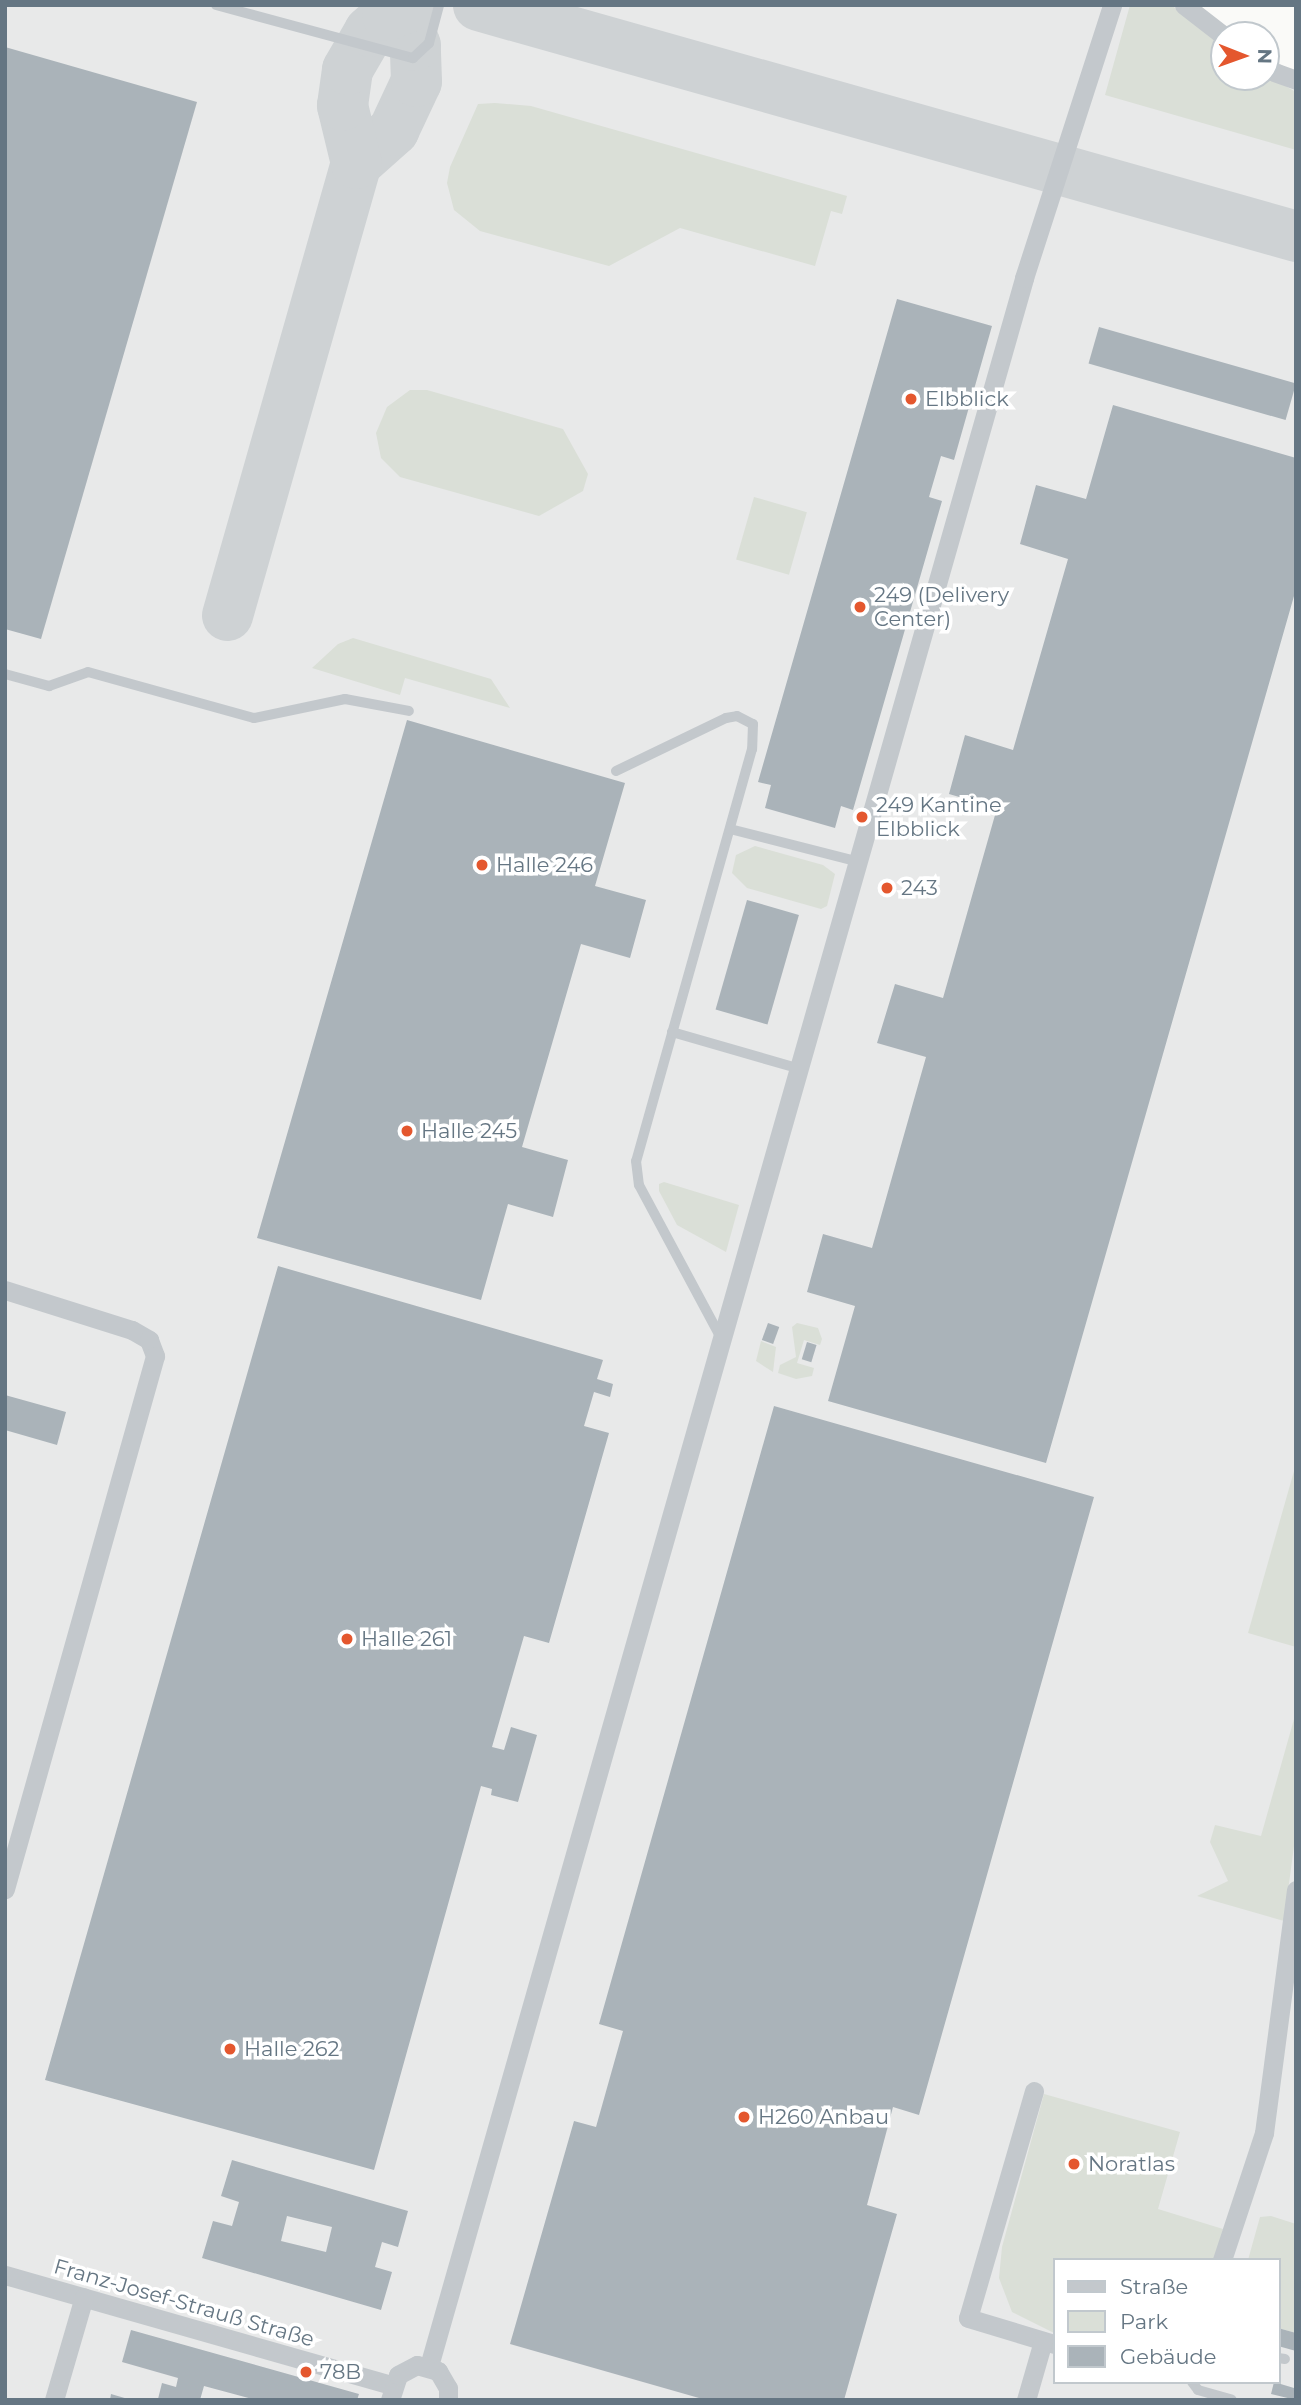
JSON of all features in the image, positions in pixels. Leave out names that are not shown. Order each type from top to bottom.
[{"type":"street","points":[[429,2366],[1024,278],[1112,5]]},
{"type":"street","points":[[1184,5],[1210,25]]},
{"type":"street","points":[[5,1290],[132,1330],[149,1340],[155,1356],[5,1889]]},
{"type":"street","points":[[1223,2258],[1264,2133],[1296,1890]]},
{"type":"street","points":[[1026,2400],[1049,2342],[968,2318],[1034,2091]]},
{"type":"street","name":"Franz-Josef-Strauß Straße","points":[[5,2275],[391,2393]]},
{"type":"street","points":[[54,2400],[84,2297]]},
{"type":"street","points":[[391,2393],[407,2367],[429,2366],[444,2379],[452,2399]]},
{"type":"lane","points":[[216,5],[413,58],[429,43],[439,5]]},
{"type":"lane","points":[[5,674],[49,685],[88,672],[254,718],[345,699],[409,711]]},
{"type":"lane","points":[[616,771],[726,718],[748,718],[756,732],[639,1145],[637,1173],[639,1185],[721,1338]]},
{"type":"lane","points":[[730,829],[856,861]]},
{"type":"lane","points":[[672,1032],[797,1068]]},
{"type":"lane","points":[[1195,2391],[1232,2400]]},
{"type":"shaded area","points":[[5,5],[1195,5],[1216,21],[1210,21],[1210,91],[1280,91],[1280,64],[1296,73],[1296,2400],[5,2400]]},
{"type":"green space","points":[[1130,5],[1171,5],[1210,34],[1210,91],[1280,91],[1280,83],[1296,92],[1296,150],[1105,95]]},
{"type":"green space","points":[[478,104],[531,106],[847,196],[842,214],[831,211],[815,266],[680,228],[609,266],[480,231],[454,210],[447,183],[450,167]]},
{"type":"green space","points":[[410,390],[427,390],[563,429],[588,474],[583,491],[539,516],[400,477],[381,458],[376,433],[387,407]]},
{"type":"green space","points":[[754,497],[807,512],[789,575],[736,559]]},
{"type":"green space","points":[[353,638],[491,679],[510,708],[405,678],[400,695],[312,668],[338,644]]},
{"type":"green space","points":[[755,846],[823,865],[835,874],[827,906],[821,909],[747,888],[732,873],[736,855]]},
{"type":"green space","points":[[664,1182],[739,1205],[726,1252],[677,1225],[659,1191],[659,1184]]},
{"type":"green space","points":[[797,1323],[818,1328],[822,1339],[820,1345],[804,1340],[797,1363],[814,1368],[812,1376],[796,1379],[778,1373],[780,1365],[796,1357],[792,1327]]},
{"type":"green space","points":[[761,1341],[776,1347],[773,1372],[756,1361]]},
{"type":"green space","points":[[1296,1464],[1296,1647],[1248,1633]]},
{"type":"green space","points":[[1296,1712],[1296,1831],[1284,1921],[1197,1896],[1228,1881],[1210,1842],[1215,1825],[1261,1836]]},
{"type":"green space","points":[[1044,2094],[1180,2132],[1158,2209],[1223,2229],[1215,2258],[1052,2258],[1052,2332],[1012,2312],[999,2278],[1002,2247]]},
{"type":"green space","points":[[1271,2216],[1296,2224],[1296,2333],[1280,2329],[1280,2258],[1249,2258],[1260,2217]]},
{"type":"building","points":[[5,47],[197,102],[41,639],[5,629]]},
{"type":"building","name":"249 (Delivery Center)","points":[[897,299],[992,326],[954,460],[941,456],[929,497],[942,501],[853,810],[841,806],[835,828],[765,808],[771,785],[758,782]]},
{"type":"building","points":[[1099,327],[1296,383],[1286,420],[1089,364]]},
{"type":"building","points":[[1113,405],[1296,458],[1296,589],[1046,1463],[828,1401],[855,1306],[807,1292],[823,1234],[872,1248],[926,1057],[877,1043],[895,984],[943,998],[997,808],[949,794],[965,735],[1013,750],[1068,559],[1020,544],[1036,485],[1086,499]]},
{"type":"building","points":[[407,720],[625,783],[595,886],[646,900],[630,958],[581,944],[522,1147],[568,1160],[553,1217],[508,1204],[481,1300],[257,1238]]},
{"type":"building","points":[[747,900],[799,915],[767,1024],[716,1010]]},
{"type":"building","name":"Halle 261","points":[[278,1266],[603,1360],[597,1379],[613,1384],[610,1397],[594,1392],[584,1426],[609,1433],[549,1643],[524,1636],[492,1747],[504,1750],[511,1727],[537,1735],[518,1802],[491,1795],[492,1789],[481,1786],[374,2170],[45,2080]]},
{"type":"building","points":[[768,1323],[779,1327],[773,1344],[762,1340]]},
{"type":"building","points":[[807,1342],[817,1345],[811,1362],[802,1359]]},
{"type":"building","points":[[5,1395],[66,1412],[57,1445],[5,1430]]},
{"type":"building","points":[[774,1406],[1094,1497],[919,2115],[893,2107],[867,2205],[897,2214],[844,2400],[706,2400],[510,2344],[574,2121],[596,2127],[623,2031],[599,2024]]},
{"type":"building","points":[[232,2160],[408,2211],[398,2247],[382,2242],[375,2267],[392,2272],[381,2310],[202,2258],[213,2221],[232,2226],[239,2202],[221,2196]],"holes":[[[287,2216],[332,2227],[326,2252],[281,2241]]]},
{"type":"building","points":[[1280,2329],[1296,2333],[1296,2351],[1280,2347]]},
{"type":"building","points":[[131,2330],[359,2394],[357,2400],[256,2400],[204,2386],[200,2400],[158,2399],[162,2383],[176,2387],[178,2378],[122,2362]]},
{"type":"building","points":[[1296,2383],[1296,2400],[1271,2394],[1274,2384],[1294,2388]]},
{"type":"building","points":[[111,2394],[128,2399],[128,2400],[110,2400]]},
{"type":"taxiway","points":[[356,163],[393,130],[416,81],[415,45],[398,5]]},
{"type":"taxiway","points":[[227,615],[356,163],[342,105],[347,69],[369,31],[387,15],[410,5]]},
{"type":"taxiway","points":[[478,5],[1296,236]]},
{"type":"place","name":"Elbblick","points":[[911,399]]},
{"type":"place","name":"249 (Delivery Center)","points":[[860,607]]},
{"type":"place","name":"249 Kantine Elbblick","points":[[862,817]]},
{"type":"place","name":"Halle 246","points":[[482,865]]},
{"type":"place","name":"243","points":[[887,888]]},
{"type":"place","name":"Halle 245","points":[[407,1131]]},
{"type":"place","name":"Halle 261","points":[[347,1639]]},
{"type":"place","name":"Halle 262","points":[[230,2049]]},
{"type":"place","name":"H260 Anbau","points":[[744,2117]]},
{"type":"place","name":"Noratlas","points":[[1074,2164]]},
{"type":"place","name":"78B","points":[[306,2372]]}]
